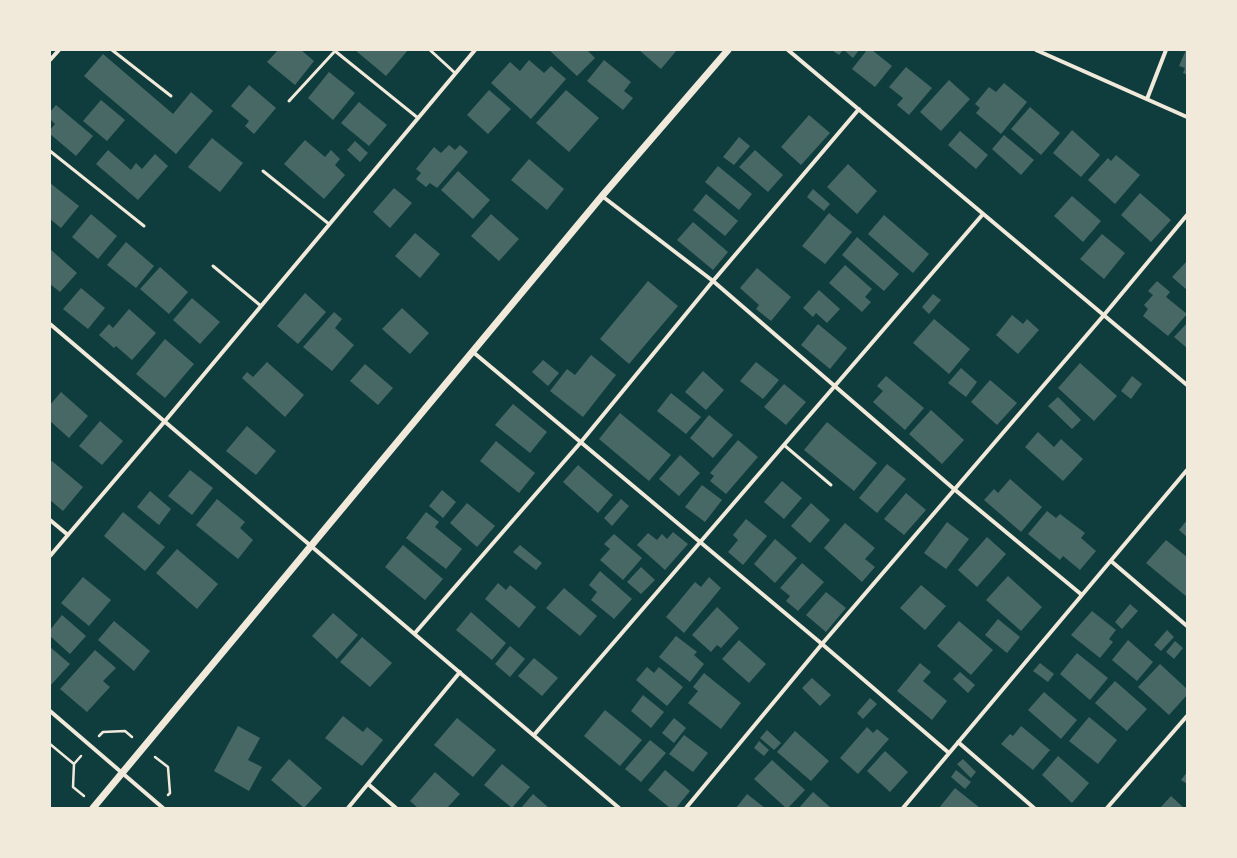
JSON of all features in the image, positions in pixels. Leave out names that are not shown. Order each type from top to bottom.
[{"type":"street","points":[[50,60],[59,50]]},
{"type":"street","points":[[50,556],[165,421],[475,50]]},
{"type":"street","points":[[94,807],[312,547],[602,196],[728,50]]},
{"type":"street","points":[[788,50],[1187,385]]},
{"type":"street","points":[[1036,50],[1187,116]]},
{"type":"street","points":[[1147,99],[1166,50]]},
{"type":"street","points":[[415,633],[581,442],[713,281],[859,109]]},
{"type":"street","points":[[602,196],[713,281],[954,489],[1082,595]]},
{"type":"street","points":[[534,735],[983,214]]},
{"type":"street","points":[[686,808],[822,644],[1104,315],[1187,215]]},
{"type":"street","points":[[50,324],[619,808]]},
{"type":"street","points":[[473,352],[822,644],[949,753]]},
{"type":"street","points":[[903,808],[1187,470]]},
{"type":"street","points":[[50,520],[68,535]]},
{"type":"street","points":[[1111,561],[1187,626]]},
{"type":"street","points":[[348,808],[460,672]]},
{"type":"street","points":[[50,710],[164,808]]},
{"type":"street","points":[[1107,808],[1187,716]]},
{"type":"street","points":[[958,742],[1034,808]]},
{"type":"street","points":[[368,784],[396,808]]},
{"type":"lane","points":[[112,50],[171,96]]},
{"type":"lane","points":[[430,50],[455,73]]},
{"type":"lane","points":[[289,101],[335,51],[418,118]]},
{"type":"lane","points":[[50,151],[144,226]]},
{"type":"lane","points":[[263,171],[329,224]]},
{"type":"lane","points":[[213,266],[261,306]]},
{"type":"lane","points":[[784,445],[831,485]]},
{"type":"path","points":[[50,744],[74,764]]},
{"type":"path","points":[[90,745],[74,764],[73,787],[94,807]]},
{"type":"building","points":[[278,50],[301,50],[314,61],[295,85],[267,62]]},
{"type":"building","points":[[355,50],[408,50],[386,76]]},
{"type":"building","points":[[549,50],[587,50],[595,58],[577,76]]},
{"type":"building","points":[[639,50],[677,50],[661,69]]},
{"type":"building","points":[[832,50],[843,50],[839,55]]},
{"type":"building","points":[[844,50],[859,50],[853,58]]},
{"type":"building","points":[[867,50],[872,50],[892,66],[875,87],[852,69]]},
{"type":"building","points":[[1186,50],[1187,75],[1183,73],[1185,68],[1179,66]]},
{"type":"building","points":[[103,54],[173,114],[191,92],[213,111],[176,154],[84,76]]},
{"type":"building","points":[[529,60],[544,73],[551,66],[566,79],[531,119],[491,83],[510,62],[520,71]]},
{"type":"building","points":[[604,60],[631,82],[624,91],[633,98],[623,110],[587,81]]},
{"type":"building","points":[[906,67],[932,88],[909,115],[897,105],[903,98],[889,87]]},
{"type":"building","points":[[329,72],[355,93],[333,120],[308,98]]},
{"type":"building","points":[[949,80],[970,99],[941,131],[920,112]]},
{"type":"building","points":[[1004,83],[1027,102],[1001,134],[976,113],[980,108],[975,104],[989,87],[996,92]]},
{"type":"building","points":[[249,85],[276,108],[254,134],[245,126],[249,121],[231,106]]},
{"type":"building","points":[[489,90],[511,109],[488,134],[467,115]]},
{"type":"building","points":[[566,90],[599,118],[569,152],[536,123]]},
{"type":"building","points":[[101,100],[125,120],[107,141],[83,121]]},
{"type":"building","points":[[359,102],[387,125],[369,146],[341,123]]},
{"type":"building","points":[[56,105],[93,136],[76,156],[50,134],[50,130],[55,124],[50,119],[50,112]]},
{"type":"building","points":[[1030,107],[1060,133],[1041,155],[1011,129]]},
{"type":"building","points":[[809,115],[830,133],[801,165],[781,147]]},
{"type":"building","points":[[1072,130],[1100,155],[1081,177],[1053,153]]},
{"type":"building","points":[[960,131],[988,155],[976,169],[948,145]]},
{"type":"building","points":[[1004,135],[1034,160],[1021,175],[992,149]]},
{"type":"building","points":[[739,137],[750,146],[734,165],[723,157]]},
{"type":"building","points":[[212,138],[243,163],[220,192],[188,167]]},
{"type":"building","points":[[305,140],[325,157],[331,150],[340,159],[335,165],[345,175],[324,199],[284,164]]},
{"type":"building","points":[[355,141],[368,153],[360,162],[347,150]]},
{"type":"building","points":[[449,145],[455,150],[460,145],[468,152],[437,188],[430,183],[426,187],[416,179],[421,173],[416,169],[434,147],[441,153]]},
{"type":"building","points":[[108,150],[131,170],[136,163],[142,169],[155,154],[168,166],[138,200],[96,164]]},
{"type":"building","points":[[755,150],[783,175],[768,192],[739,167]]},
{"type":"building","points":[[1116,155],[1140,175],[1115,204],[1088,180],[1108,158],[1111,161]]},
{"type":"building","points":[[529,159],[564,189],[547,210],[511,180]]},
{"type":"building","points":[[848,164],[877,191],[857,214],[827,187]]},
{"type":"building","points":[[718,166],[752,194],[739,210],[705,182]]},
{"type":"building","points":[[458,171],[490,200],[473,219],[441,190]]},
{"type":"building","points":[[50,183],[79,206],[61,228],[50,219]]},
{"type":"building","points":[[394,188],[412,203],[390,228],[373,212]]},
{"type":"building","points":[[813,189],[830,204],[824,211],[807,197]]},
{"type":"building","points":[[1140,193],[1171,220],[1151,242],[1121,215]]},
{"type":"building","points":[[706,194],[738,221],[725,236],[693,210]]},
{"type":"building","points":[[1072,196],[1101,221],[1083,242],[1054,216]]},
{"type":"building","points":[[829,213],[852,232],[825,264],[802,246]]},
{"type":"building","points":[[91,214],[117,236],[98,259],[72,237]]},
{"type":"building","points":[[491,214],[519,239],[499,261],[471,236]]},
{"type":"building","points":[[884,215],[929,254],[913,273],[868,234]]},
{"type":"building","points":[[693,222],[728,252],[713,270],[677,240]]},
{"type":"building","points":[[415,233],[440,254],[420,278],[395,256]]},
{"type":"building","points":[[1102,234],[1125,253],[1104,279],[1080,259]]},
{"type":"building","points":[[857,237],[899,274],[884,291],[842,255]]},
{"type":"building","points":[[126,242],[154,266],[136,288],[107,265]]},
{"type":"building","points":[[50,249],[77,273],[60,292],[50,284]]},
{"type":"building","points":[[1187,261],[1187,290],[1172,277]]},
{"type":"building","points":[[845,265],[872,289],[865,297],[871,302],[862,312],[829,283]]},
{"type":"building","points":[[160,267],[188,292],[169,314],[140,289]]},
{"type":"building","points":[[757,268],[791,297],[771,321],[756,309],[759,305],[740,288]]},
{"type":"building","points":[[648,281],[678,306],[629,364],[600,339]]},
{"type":"building","points":[[1157,281],[1170,292],[1166,297],[1187,314],[1168,336],[1143,316],[1148,309],[1144,305],[1153,295],[1148,291]]},
{"type":"building","points":[[81,288],[105,308],[88,329],[63,309]]},
{"type":"building","points":[[819,290],[840,309],[827,323],[816,313],[813,317],[803,308]]},
{"type":"building","points":[[305,293],[326,312],[298,344],[277,326]]},
{"type":"building","points":[[933,294],[941,300],[929,314],[922,307]]},
{"type":"building","points":[[192,298],[220,322],[200,344],[173,320]]},
{"type":"building","points":[[402,308],[429,333],[410,354],[382,329]]},
{"type":"building","points":[[129,309],[156,333],[132,360],[116,346],[114,348],[99,335],[109,324],[113,328]]},
{"type":"building","points":[[334,312],[342,319],[335,328],[354,345],[332,371],[303,347]]},
{"type":"building","points":[[1012,315],[1023,324],[1027,319],[1039,330],[1018,354],[996,335]]},
{"type":"building","points":[[934,319],[970,349],[949,374],[913,343]]},
{"type":"building","points":[[1187,323],[1187,348],[1174,337]]},
{"type":"building","points":[[818,324],[847,348],[830,369],[801,345]]},
{"type":"building","points":[[165,339],[194,364],[165,398],[136,374]]},
{"type":"building","points":[[591,355],[616,375],[583,417],[550,391],[567,369],[575,375]]},
{"type":"building","points":[[543,360],[559,373],[548,386],[532,372]]},
{"type":"building","points":[[267,362],[304,395],[285,417],[242,378],[247,372],[253,377]]},
{"type":"building","points":[[756,362],[779,380],[763,399],[740,381]]},
{"type":"building","points":[[1080,363],[1117,396],[1094,421],[1058,388]]},
{"type":"building","points":[[365,364],[393,388],[378,405],[350,381]]},
{"type":"building","points":[[961,368],[977,382],[966,397],[948,383]]},
{"type":"building","points":[[703,371],[724,390],[706,410],[685,392]]},
{"type":"building","points":[[886,376],[924,408],[905,430],[873,402],[883,391],[877,386]]},
{"type":"building","points":[[1132,376],[1142,384],[1131,399],[1121,391]]},
{"type":"building","points":[[990,380],[1017,403],[997,425],[971,402]]},
{"type":"building","points":[[784,384],[806,402],[786,425],[764,407]]},
{"type":"building","points":[[61,392],[88,416],[69,438],[50,421],[50,405]]},
{"type":"building","points":[[671,393],[701,417],[686,434],[657,411]]},
{"type":"building","points":[[1058,397],[1081,420],[1072,429],[1048,406]]},
{"type":"building","points":[[513,404],[547,432],[530,453],[495,425]]},
{"type":"building","points":[[931,410],[964,440],[942,464],[909,434]]},
{"type":"building","points":[[620,413],[671,455],[649,481],[599,439]]},
{"type":"building","points":[[709,415],[733,435],[713,458],[690,438]]},
{"type":"building","points":[[100,421],[123,441],[102,465],[79,446]]},
{"type":"building","points":[[827,422],[877,463],[854,491],[804,450]]},
{"type":"building","points":[[247,426],[276,451],[256,475],[226,451]]},
{"type":"building","points":[[1038,432],[1054,447],[1061,439],[1083,459],[1063,481],[1025,447]]},
{"type":"building","points":[[738,440],[758,457],[726,494],[710,481],[714,476],[710,473]]},
{"type":"building","points":[[496,441],[535,473],[519,493],[480,461]]},
{"type":"building","points":[[680,455],[700,473],[679,496],[659,479]]},
{"type":"building","points":[[52,461],[83,487],[63,511],[50,500],[50,463]]},
{"type":"building","points":[[887,464],[906,479],[877,513],[859,498]]},
{"type":"building","points":[[578,465],[613,495],[598,513],[563,482]]},
{"type":"building","points":[[190,470],[213,488],[192,515],[168,496]]},
{"type":"building","points":[[1010,479],[1042,507],[1021,532],[984,500],[994,489],[998,493]]},
{"type":"building","points":[[782,481],[802,498],[784,519],[764,502]]},
{"type":"building","points":[[702,485],[722,500],[705,522],[685,507]]},
{"type":"building","points":[[442,490],[456,502],[443,518],[429,506]]},
{"type":"building","points":[[150,491],[171,509],[159,525],[137,507]]},
{"type":"building","points":[[906,493],[926,510],[904,535],[884,519]]},
{"type":"building","points":[[217,499],[245,522],[240,528],[253,540],[238,559],[196,525]]},
{"type":"building","points":[[621,499],[629,506],[612,526],[604,518]]},
{"type":"building","points":[[467,503],[495,526],[477,547],[450,523]]},
{"type":"building","points":[[811,503],[830,520],[810,543],[791,526]]},
{"type":"building","points":[[1047,511],[1056,518],[1060,514],[1085,533],[1081,538],[1096,551],[1080,570],[1063,556],[1060,560],[1028,534]]},
{"type":"building","points":[[123,512],[165,547],[145,571],[104,536]]},
{"type":"building","points":[[426,512],[439,522],[435,527],[462,549],[446,569],[406,538]]},
{"type":"building","points":[[746,519],[767,536],[743,565],[728,552],[738,540],[733,535]]},
{"type":"building","points":[[1187,520],[1187,537],[1179,530]]},
{"type":"building","points":[[947,522],[969,539],[946,569],[924,553]]},
{"type":"building","points":[[845,523],[875,548],[865,559],[875,567],[862,582],[824,548]]},
{"type":"building","points":[[673,532],[688,544],[665,570],[637,545],[648,533],[657,540],[662,534],[667,539]]},
{"type":"building","points":[[614,534],[642,558],[623,580],[600,560],[610,549],[604,544]]},
{"type":"building","points":[[987,537],[1006,554],[977,587],[958,570]]},
{"type":"building","points":[[775,539],[797,558],[775,583],[754,564]]},
{"type":"building","points":[[1166,540],[1187,557],[1187,597],[1146,563]]},
{"type":"building","points":[[403,545],[443,579],[425,600],[385,567]]},
{"type":"building","points":[[520,545],[542,563],[536,570],[513,552]]},
{"type":"building","points":[[177,549],[218,584],[197,609],[156,573]]},
{"type":"building","points":[[802,563],[824,582],[798,611],[786,601],[790,596],[780,588]]},
{"type":"building","points":[[641,567],[655,580],[641,594],[627,582]]},
{"type":"building","points":[[600,571],[632,599],[614,619],[591,600],[597,592],[589,585]]},
{"type":"building","points":[[1008,576],[1042,607],[1021,631],[986,600]]},
{"type":"building","points":[[83,577],[111,600],[89,626],[61,603]]},
{"type":"building","points":[[709,577],[721,588],[684,633],[666,617],[695,582],[701,587]]},
{"type":"building","points":[[498,583],[506,590],[510,585],[536,607],[519,628],[485,599]]},
{"type":"building","points":[[921,585],[946,606],[925,630],[900,608]]},
{"type":"building","points":[[564,588],[597,616],[580,636],[546,608]]},
{"type":"building","points":[[826,592],[846,608],[826,632],[806,615]]},
{"type":"building","points":[[1130,604],[1138,611],[1122,629],[1115,622]]},
{"type":"building","points":[[717,607],[739,628],[721,648],[717,645],[711,652],[692,635]]},
{"type":"building","points":[[1092,611],[1116,630],[1109,639],[1113,642],[1100,658],[1071,635]]},
{"type":"building","points":[[471,612],[506,643],[492,660],[456,630]]},
{"type":"building","points":[[333,613],[358,635],[337,659],[312,636]]},
{"type":"building","points":[[62,615],[86,636],[70,654],[50,636],[50,630]]},
{"type":"building","points":[[998,619],[1020,637],[1007,653],[985,635]]},
{"type":"building","points":[[114,621],[150,651],[134,671],[98,640]]},
{"type":"building","points":[[959,621],[993,650],[971,675],[937,646]]},
{"type":"building","points":[[1167,630],[1174,637],[1161,651],[1154,645]]},
{"type":"building","points":[[676,636],[697,652],[694,655],[704,664],[690,682],[659,657]]},
{"type":"building","points":[[362,637],[392,663],[370,687],[340,662]]},
{"type":"building","points":[[739,640],[766,664],[749,683],[722,659]]},
{"type":"building","points":[[1128,640],[1153,662],[1137,681],[1112,660]]},
{"type":"building","points":[[1175,641],[1183,648],[1174,659],[1166,652]]},
{"type":"building","points":[[510,646],[525,659],[510,677],[495,664]]},
{"type":"building","points":[[50,647],[70,664],[50,686]]},
{"type":"building","points":[[95,650],[116,668],[103,681],[110,687],[87,712],[60,689]]},
{"type":"building","points":[[1077,653],[1108,678],[1090,700],[1060,674]]},
{"type":"building","points":[[534,658],[558,678],[542,696],[518,676]]},
{"type":"building","points":[[920,663],[931,672],[923,681],[947,701],[932,720],[897,691]]},
{"type":"building","points":[[1040,663],[1054,674],[1048,682],[1033,671]]},
{"type":"building","points":[[1160,664],[1187,689],[1187,695],[1169,715],[1138,687]]},
{"type":"building","points":[[647,667],[654,673],[659,667],[683,687],[667,706],[636,680]]},
{"type":"building","points":[[960,672],[975,685],[968,693],[953,679]]},
{"type":"building","points":[[704,673],[741,703],[721,729],[688,703],[698,691],[693,687]]},
{"type":"building","points":[[812,678],[831,695],[820,706],[802,688]]},
{"type":"building","points":[[1115,681],[1147,709],[1127,731],[1095,703]]},
{"type":"building","points":[[1044,692],[1077,720],[1061,739],[1028,710]]},
{"type":"building","points":[[643,695],[664,712],[651,728],[631,711]]},
{"type":"building","points":[[870,698],[877,704],[863,719],[857,713]]},
{"type":"building","points":[[605,710],[642,740],[620,766],[584,736]]},
{"type":"building","points":[[343,716],[363,732],[367,727],[383,740],[362,766],[325,738]]},
{"type":"building","points":[[1089,717],[1117,740],[1098,764],[1069,741]]},
{"type":"building","points":[[457,718],[496,750],[473,777],[434,745]]},
{"type":"building","points":[[674,718],[686,728],[674,743],[662,733]]},
{"type":"building","points":[[238,726],[260,738],[248,760],[262,767],[249,791],[214,771]]},
{"type":"building","points":[[1021,726],[1050,750],[1033,770],[1001,744],[1010,734],[1013,736]]},
{"type":"building","points":[[867,727],[873,733],[877,729],[889,739],[858,774],[840,758]]},
{"type":"building","points":[[767,730],[781,743],[774,750],[760,738]]},
{"type":"building","points":[[795,731],[829,761],[811,781],[777,752]]},
{"type":"building","points":[[684,735],[708,753],[693,772],[669,754]]},
{"type":"building","points":[[650,740],[666,753],[641,782],[625,769]]},
{"type":"building","points":[[759,741],[769,750],[764,756],[754,748]]},
{"type":"building","points":[[885,751],[908,772],[890,792],[867,771]]},
{"type":"building","points":[[1058,756],[1089,783],[1072,803],[1042,775]]},
{"type":"building","points":[[289,759],[322,788],[304,808],[271,780]]},
{"type":"building","points":[[963,759],[976,772],[971,778],[957,764]]},
{"type":"building","points":[[772,760],[805,790],[788,808],[786,808],[754,779]]},
{"type":"building","points":[[502,764],[530,787],[512,808],[484,785]]},
{"type":"building","points":[[665,770],[690,791],[676,808],[670,808],[648,790]]},
{"type":"building","points":[[956,770],[971,782],[965,789],[951,777]]},
{"type":"building","points":[[435,772],[460,794],[447,808],[418,808],[410,801]]},
{"type":"building","points":[[1187,772],[1187,784],[1181,780]]},
{"type":"building","points":[[955,788],[980,808],[939,808]]},
{"type":"building","points":[[813,792],[831,808],[799,808]]},
{"type":"building","points":[[533,794],[549,808],[521,808]]},
{"type":"building","points":[[747,794],[765,808],[736,808]]},
{"type":"building","points":[[1171,796],[1184,808],[1160,808]]}]
